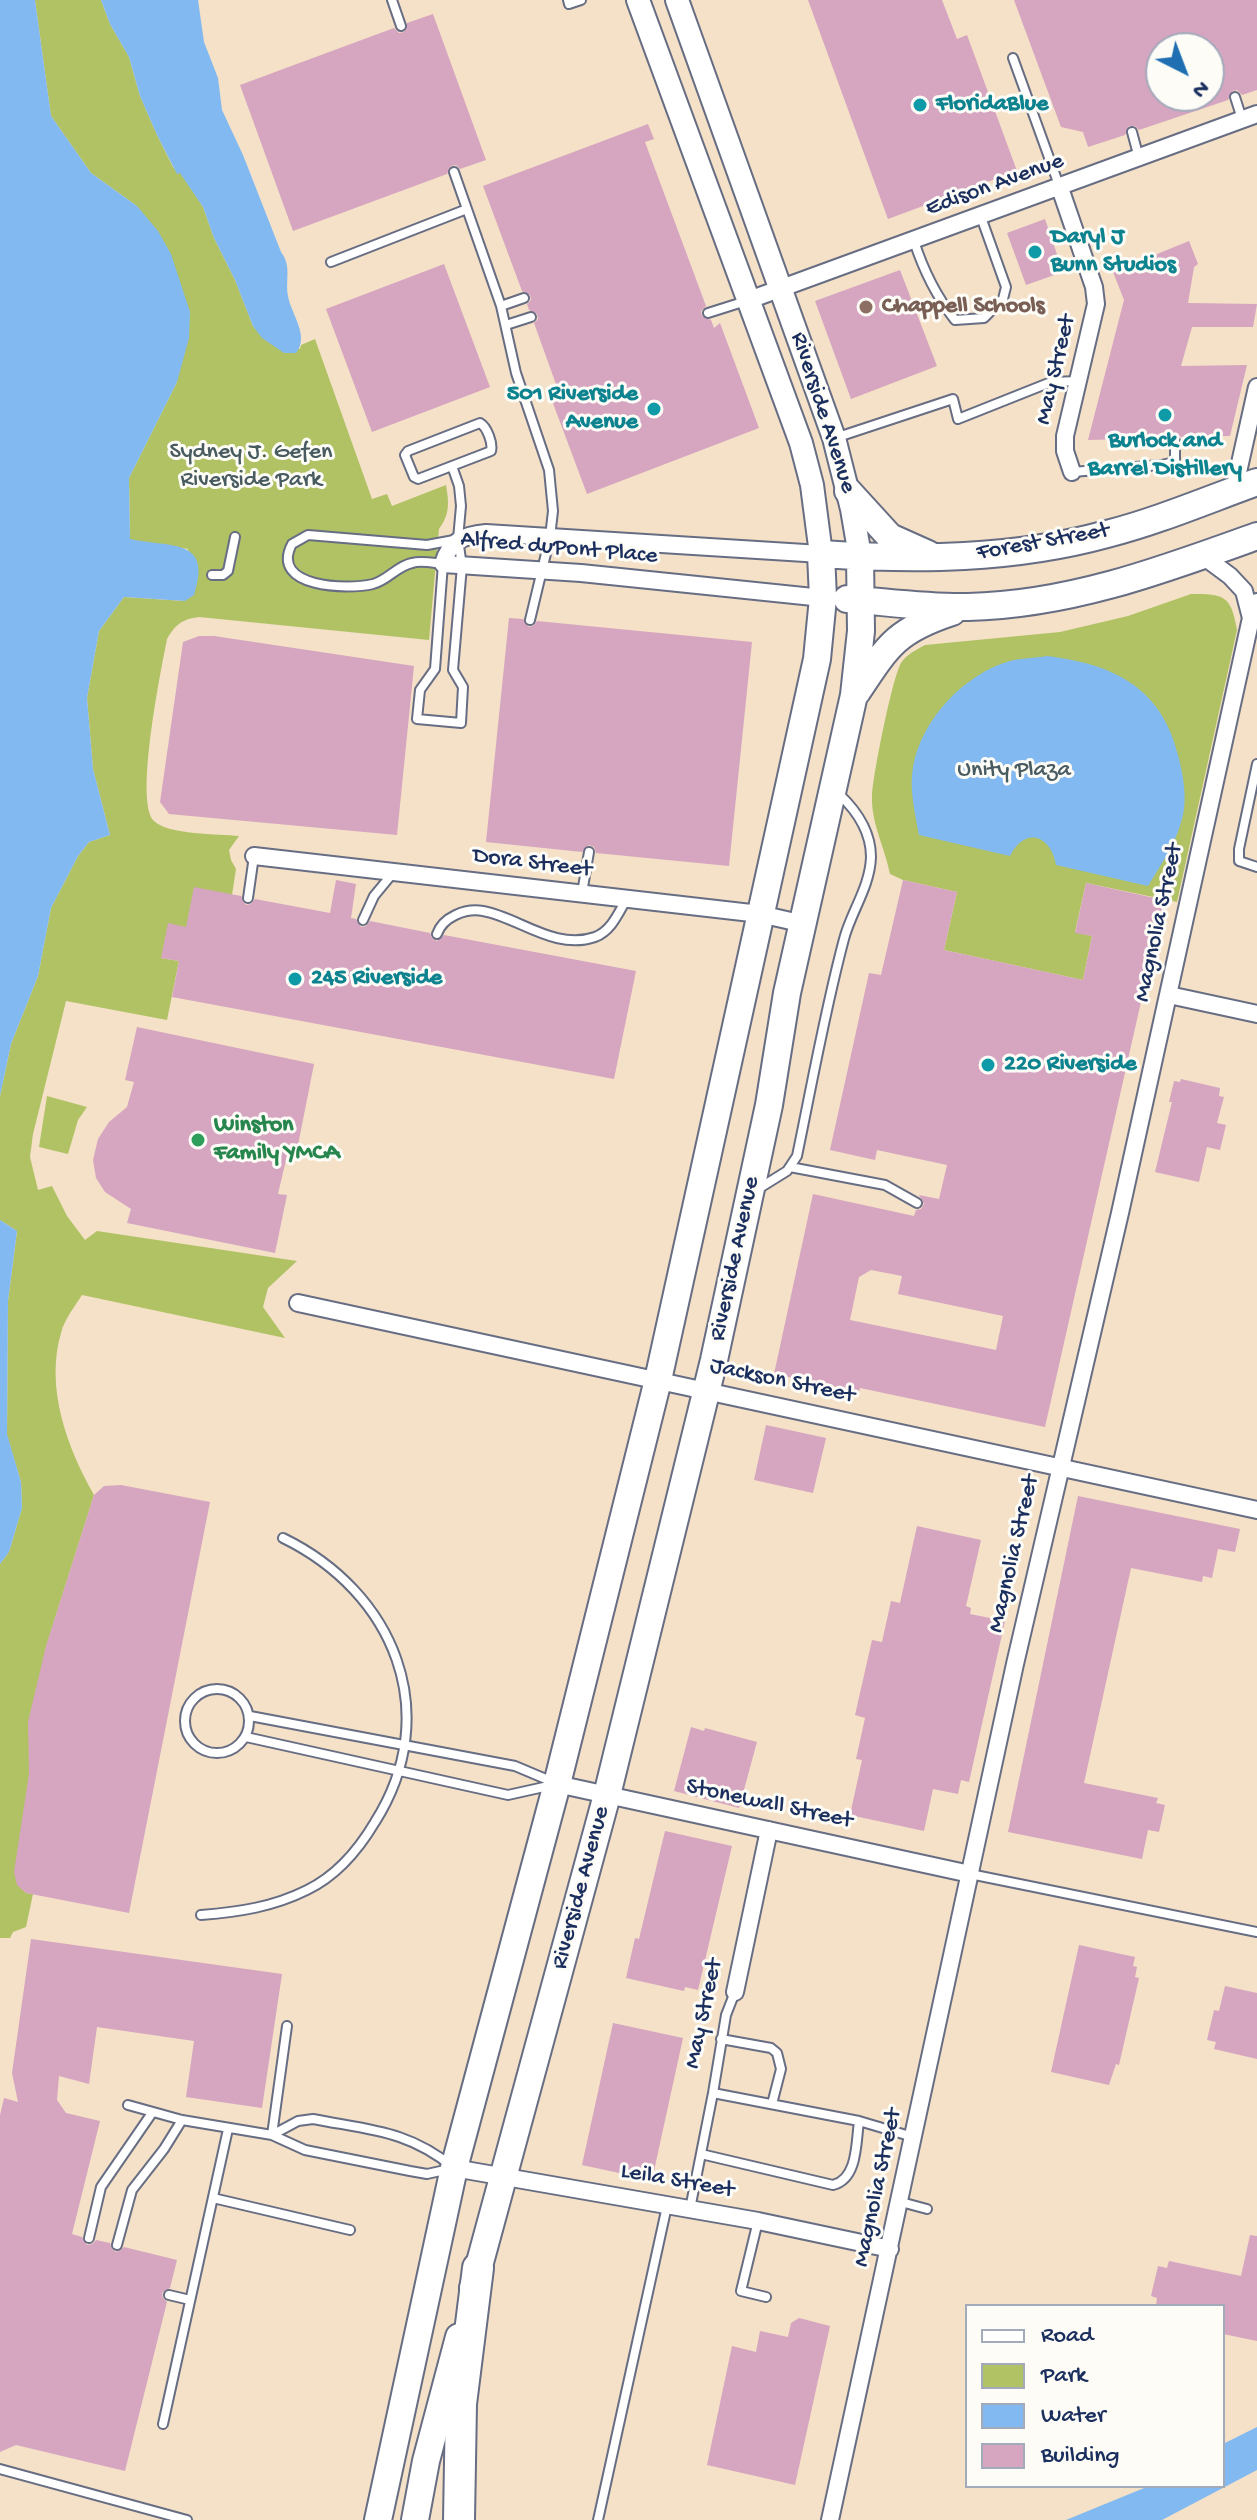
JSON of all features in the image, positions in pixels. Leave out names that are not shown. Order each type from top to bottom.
[{"type":"highway","points":[[459,2520],[461,2404],[478,2268]]},
{"type":"main road","name":"Riverside Avenue","points":[[378,2520],[454,2168],[557,1784],[658,1380],[817,659],[823,598],[821,554],[805,456],[638,0]]},
{"type":"main road","points":[[654,0],[680,11]]},
{"type":"main road","name":"Riverside Avenue","points":[[415,2520],[429,2448],[607,1795],[707,1391],[769,1105],[787,993],[854,695],[861,600],[860,556],[848,491],[834,438],[680,11]]},
{"type":"main road","name":"Forest Street","points":[[821,554],[935,558],[998,555],[1071,543],[1139,525],[1246,486]]},
{"type":"main road","points":[[848,491],[890,537],[935,558]]},
{"type":"main road","points":[[823,598],[967,608],[1021,604],[1145,576],[1257,536]]},
{"type":"main road","points":[[854,695],[887,646],[905,632],[921,622],[967,608]]},
{"type":"street","name":"Edison Avenue","points":[[749,300],[1250,117]]},
{"type":"street","name":"May Street","points":[[1060,188],[1095,296],[1094,319],[1064,443],[1072,472]]},
{"type":"street","points":[[1246,486],[1257,387]]},
{"type":"street","name":"Alfred duPont Place","points":[[821,554],[486,533],[458,539],[448,550],[443,564],[543,570],[823,598]]},
{"type":"street","points":[[1203,556],[1230,576],[1244,591],[1254,610]]},
{"type":"street","name":"Magnolia Street","points":[[830,2520],[970,1874],[1254,610]]},
{"type":"street","name":"Dora Street","points":[[254,856],[760,914],[804,924]]},
{"type":"street","points":[[1169,995],[1257,1014]]},
{"type":"street","name":"Jackson Street","points":[[298,1303],[1257,1510]]},
{"type":"street","name":"Stonewall Street","points":[[557,1784],[970,1874]]},
{"type":"street","name":"May Street","points":[[735,1992],[769,1830]]},
{"type":"street","name":"Leila Street","points":[[454,2168],[758,2221],[890,2249]]},
{"type":"lane","points":[[392,0],[401,26]]},
{"type":"lane","points":[[568,0],[569,4],[581,0]]},
{"type":"lane","points":[[1013,58],[1060,188]]},
{"type":"lane","points":[[1235,97],[1250,117]]},
{"type":"lane","points":[[1132,132],[1140,159]]},
{"type":"lane","points":[[454,172],[501,306],[516,373],[549,470],[553,511],[550,537],[530,620]]},
{"type":"lane","points":[[331,262],[467,209]]},
{"type":"lane","points":[[914,241],[944,305],[955,320],[984,318],[1003,299],[1006,287],[981,217]]},
{"type":"lane","points":[[501,306],[524,298]]},
{"type":"lane","points":[[708,313],[749,300]]},
{"type":"lane","points":[[506,325],[531,317]]},
{"type":"lane","points":[[834,438],[953,399],[958,419],[1051,382],[1078,381]]},
{"type":"lane","points":[[480,423],[484,426],[491,451],[452,466],[418,479],[414,477],[405,455],[408,451],[480,423]]},
{"type":"lane","points":[[1072,472],[1175,462],[1175,441]]},
{"type":"lane","points":[[452,466],[461,500],[458,539],[462,566],[453,670],[463,687],[461,723],[417,719],[420,690],[435,669],[443,564],[412,562],[384,579],[357,586],[299,579],[291,570],[288,558],[292,544],[308,535],[427,545],[458,539]]},
{"type":"lane","points":[[212,575],[223,575],[228,571],[235,537]]},
{"type":"lane","points":[[435,669],[453,670]]},
{"type":"lane","points":[[1257,764],[1239,861],[1257,867]]},
{"type":"lane","points":[[750,1193],[790,1167],[797,1156],[845,935],[866,885],[871,858],[867,833],[855,809],[834,790]]},
{"type":"lane","points":[[582,894],[589,852]]},
{"type":"lane","points":[[248,898],[254,856]]},
{"type":"lane","points":[[363,920],[374,896],[393,872]]},
{"type":"lane","points":[[437,934],[447,920],[463,911],[483,911],[542,934],[570,940],[596,936],[613,923],[626,899]]},
{"type":"lane","points":[[790,1167],[885,1185],[917,1203]]},
{"type":"lane","points":[[201,1915],[240,1912],[276,1903],[309,1889],[341,1866],[365,1839],[384,1808],[400,1771],[406,1710],[403,1675],[388,1639],[369,1606],[343,1577],[313,1553],[283,1538]]},
{"type":"lane","points":[[221,1688],[240,1697],[250,1716],[246,1737],[230,1751],[209,1752],[191,1740],[184,1720],[192,1700],[210,1689],[221,1688]]},
{"type":"lane","points":[[250,1716],[515,1766],[557,1784]]},
{"type":"lane","points":[[246,1737],[508,1795],[557,1784]]},
{"type":"lane","points":[[970,1874],[1257,1932]]},
{"type":"lane","name":"May Street","points":[[690,2209],[721,2039],[735,1992]]},
{"type":"lane","points":[[272,2135],[287,2026]]},
{"type":"lane","points":[[721,2039],[771,2048],[777,2053],[781,2069],[772,2104]]},
{"type":"lane","points":[[713,2093],[859,2121],[914,2137]]},
{"type":"lane","points":[[128,2105],[182,2120],[272,2135],[305,2150],[410,2171],[427,2174],[454,2168]]},
{"type":"lane","points":[[89,2238],[101,2187],[152,2113]]},
{"type":"lane","points":[[272,2135],[298,2121],[313,2119],[397,2135],[434,2151],[454,2168]]},
{"type":"lane","points":[[117,2245],[132,2190],[182,2120]]},
{"type":"lane","points":[[701,2154],[833,2185],[844,2182],[851,2171],[859,2121]]},
{"type":"lane","points":[[163,2424],[228,2129]]},
{"type":"lane","points":[[213,2198],[350,2230]]},
{"type":"lane","points":[[901,2202],[927,2209]]},
{"type":"lane","points":[[598,2520],[667,2206]]},
{"type":"lane","points":[[758,2221],[741,2291],[766,2297]]},
{"type":"lane","points":[[169,2295],[190,2300]]},
{"type":"lane","points":[[0,2469],[187,2520]]},
{"type":"green space","name":"Sydney J. Gefen Riverside Park","points":[[35,0],[101,0],[110,24],[129,57],[140,96],[157,135],[173,167],[180,172],[203,207],[253,326],[300,349],[301,345],[315,339],[372,499],[387,494],[392,506],[446,485],[448,503],[439,529],[429,640],[199,617],[180,624],[167,639],[151,734],[147,789],[149,809],[154,821],[170,829],[239,836],[229,850],[236,869],[232,895],[186,927],[161,958],[179,961],[167,1020],[66,1001],[30,1157],[38,1190],[52,1186],[67,1216],[85,1240],[97,1231],[297,1261],[268,1288],[263,1307],[285,1338],[82,1295],[65,1323],[57,1354],[57,1396],[67,1437],[94,1495],[46,1647],[18,1885],[26,1893],[33,1894],[26,1927],[13,1932],[10,1938],[0,1938],[0,1564],[9,1552],[22,1508],[21,1482],[7,1435],[8,1301],[17,1231],[0,1220],[0,1096],[11,1044],[38,976],[51,908],[78,856],[89,842],[110,835],[93,769],[87,698],[99,631],[124,597],[185,601],[188,549],[130,540],[129,478],[177,382],[137,206],[91,173],[51,116]]},
{"type":"green space","name":"Unity Plaza","points":[[1191,594],[1224,599],[1232,610],[1237,630],[1177,902],[1086,883],[1075,932],[1092,936],[1083,980],[944,950],[957,892],[903,880],[890,874],[874,816],[872,796],[876,769],[888,707],[901,663],[925,645],[1060,632],[1128,616]]},
{"type":"green space","points":[[47,1096],[87,1107],[78,1120],[68,1154],[39,1147]]},
{"type":"water","points":[[0,0],[35,0],[51,116],[91,173],[137,206],[158,231],[171,254],[190,312],[189,338],[177,382],[129,478],[130,539],[184,549],[193,554],[198,563],[198,576],[194,595],[185,601],[124,597],[99,631],[87,698],[93,769],[110,835],[89,842],[78,856],[51,908],[38,976],[11,1044],[0,1096]]},
{"type":"water","points":[[101,0],[198,0],[204,42],[218,78],[222,110],[286,263],[288,296],[301,339],[296,353],[284,353],[262,338],[253,326],[203,207],[180,173],[177,174],[157,135],[140,96],[129,57],[110,24]]},
{"type":"water","points":[[1047,656],[1092,665],[1130,683],[1146,695],[1170,731],[1181,770],[1184,808],[1173,843],[1148,886],[1056,865],[1049,847],[1037,838],[1023,841],[1010,856],[919,835],[912,792],[913,767],[925,732],[935,716],[961,688],[993,667],[1014,660]]},
{"type":"water","points":[[0,1220],[17,1231],[8,1301],[7,1434],[21,1482],[22,1508],[9,1552],[0,1564]]},
{"type":"water","points":[[1257,2427],[1257,2470],[1225,2487],[1225,2443]]},
{"type":"water","points":[[1144,2488],[1223,2488],[1162,2520],[1066,2520]]},
{"type":"building","name":"FloridaBlue","points":[[808,0],[942,0],[957,39],[967,35],[1017,171],[888,219]]},
{"type":"building","points":[[1014,0],[1257,0],[1257,90],[1242,95],[1237,90],[1232,91],[1225,101],[1225,32],[1145,32],[1145,112],[1192,112],[1139,130],[1129,126],[1125,135],[1088,147],[1083,132],[1061,127]]},
{"type":"building","points":[[433,14],[486,160],[460,169],[456,165],[451,166],[447,174],[293,231],[240,85],[394,28],[399,33],[404,32],[407,23]]},
{"type":"building","points":[[648,124],[654,139],[645,142],[706,306],[701,311],[702,316],[711,320],[714,328],[720,323],[759,428],[587,494],[548,390],[557,387],[534,323],[538,319],[537,314],[529,310],[530,295],[522,291],[483,186]]},
{"type":"building","name":"Daryl J Bunn Studios","points":[[1045,219],[1063,272],[1026,285],[1007,233]]},
{"type":"building","points":[[1189,241],[1198,264],[1194,267],[1188,303],[1257,304],[1253,327],[1192,327],[1181,366],[1247,365],[1230,436],[1181,437],[1174,434],[1169,438],[1088,440],[1124,300],[1113,272]]},
{"type":"building","points":[[444,264],[490,387],[372,432],[326,309]]},
{"type":"building","points":[[900,270],[937,366],[851,399],[815,301]]},
{"type":"building","points":[[509,618],[523,619],[529,627],[537,621],[752,642],[729,866],[596,853],[594,847],[589,845],[582,852],[486,842]]},
{"type":"building","points":[[199,636],[414,666],[397,835],[169,814],[160,802],[183,642]]},
{"type":"building","points":[[336,880],[356,884],[351,918],[356,919],[361,927],[370,921],[430,933],[437,941],[444,935],[636,971],[614,1079],[172,997],[179,961],[161,958],[168,923],[186,927],[194,887],[241,896],[246,905],[255,899],[330,913]]},
{"type":"building","points":[[903,880],[957,892],[944,950],[1083,980],[1092,936],[1075,933],[1086,883],[1164,900],[1045,1427],[860,1388],[859,1392],[774,1374],[813,1194],[914,1216],[924,1204],[919,1195],[939,1199],[947,1165],[877,1150],[875,1160],[830,1150],[869,973],[881,975]],"holes":[[[871,1270],[902,1276],[898,1294],[1003,1316],[996,1350],[850,1320],[859,1277]]]},
{"type":"building","name":"Winston Family YMCA","points":[[137,1027],[314,1064],[298,1145],[290,1143],[278,1194],[287,1195],[275,1253],[127,1223],[131,1209],[105,1192],[96,1178],[93,1160],[98,1139],[109,1122],[127,1107],[134,1082],[125,1080]]},
{"type":"building","points":[[1181,1079],[1220,1088],[1219,1096],[1224,1097],[1217,1123],[1226,1125],[1220,1150],[1207,1147],[1199,1182],[1155,1172],[1174,1081],[1180,1082]]},
{"type":"building","points":[[766,1425],[826,1438],[813,1493],[754,1480]]},
{"type":"building","points":[[121,1485],[210,1502],[129,1913],[26,1893],[17,1885],[14,1872],[29,1774],[28,1722],[46,1646],[94,1495],[104,1486]]},
{"type":"building","points":[[1078,1496],[1240,1529],[1235,1552],[1218,1549],[1212,1578],[1203,1576],[1202,1582],[1131,1568],[1084,1783],[1158,1798],[1156,1803],[1165,1805],[1159,1832],[1148,1830],[1142,1859],[1008,1832]]},
{"type":"building","points":[[917,1526],[981,1540],[966,1606],[971,1608],[970,1614],[1005,1621],[969,1782],[961,1780],[958,1794],[933,1789],[924,1831],[850,1815],[862,1760],[856,1759],[865,1718],[855,1715],[872,1640],[882,1642],[891,1601],[900,1603]]},
{"type":"building","points":[[691,1727],[757,1742],[739,1808],[674,1791]]},
{"type":"building","points":[[665,1831],[732,1846],[698,1990],[685,1987],[684,1991],[626,1978],[635,1938],[639,1939]]},
{"type":"building","points":[[31,1939],[282,1974],[262,2108],[186,2097],[194,2041],[97,2027],[89,2084],[59,2076],[57,2100],[66,2113],[100,2121],[72,2234],[82,2237],[87,2245],[96,2240],[110,2243],[116,2252],[124,2247],[177,2260],[170,2288],[162,2293],[167,2302],[125,2471],[16,2445],[0,2452],[0,2115],[4,2098],[18,2102],[12,2073]]},
{"type":"building","points":[[1079,1945],[1135,1957],[1135,1977],[1139,1978],[1119,2065],[1116,2064],[1109,2085],[1051,2072]]},
{"type":"building","points":[[1225,1986],[1257,1993],[1257,2059],[1214,2049],[1216,2042],[1207,2040],[1214,2010],[1219,2011]]},
{"type":"building","points":[[613,2023],[683,2038],[652,2180],[582,2165]]},
{"type":"building","points":[[1250,2235],[1257,2236],[1257,2341],[1225,2334],[1225,2304],[1156,2304],[1157,2298],[1151,2296],[1158,2266],[1167,2268],[1169,2261],[1241,2276]]},
{"type":"building","points":[[799,2318],[830,2326],[795,2485],[707,2465],[732,2346],[756,2352],[760,2331],[788,2337],[791,2323]]},
{"type":"place","name":"FloridaBlue","points":[[920,105]]},
{"type":"place","name":"Daryl J Bunn Studios","points":[[1035,252]]},
{"type":"place","name":"Chappell Schools","points":[[866,307]]},
{"type":"place","name":"501 Riverside Avenue","points":[[654,409]]},
{"type":"place","name":"Burlock and Barrel Distillery","points":[[1165,415]]},
{"type":"place","name":"245 Riverside","points":[[295,979]]},
{"type":"place","name":"220 Riverside","points":[[988,1065]]},
{"type":"place","name":"Winston Family YMCA","points":[[198,1140]]}]
